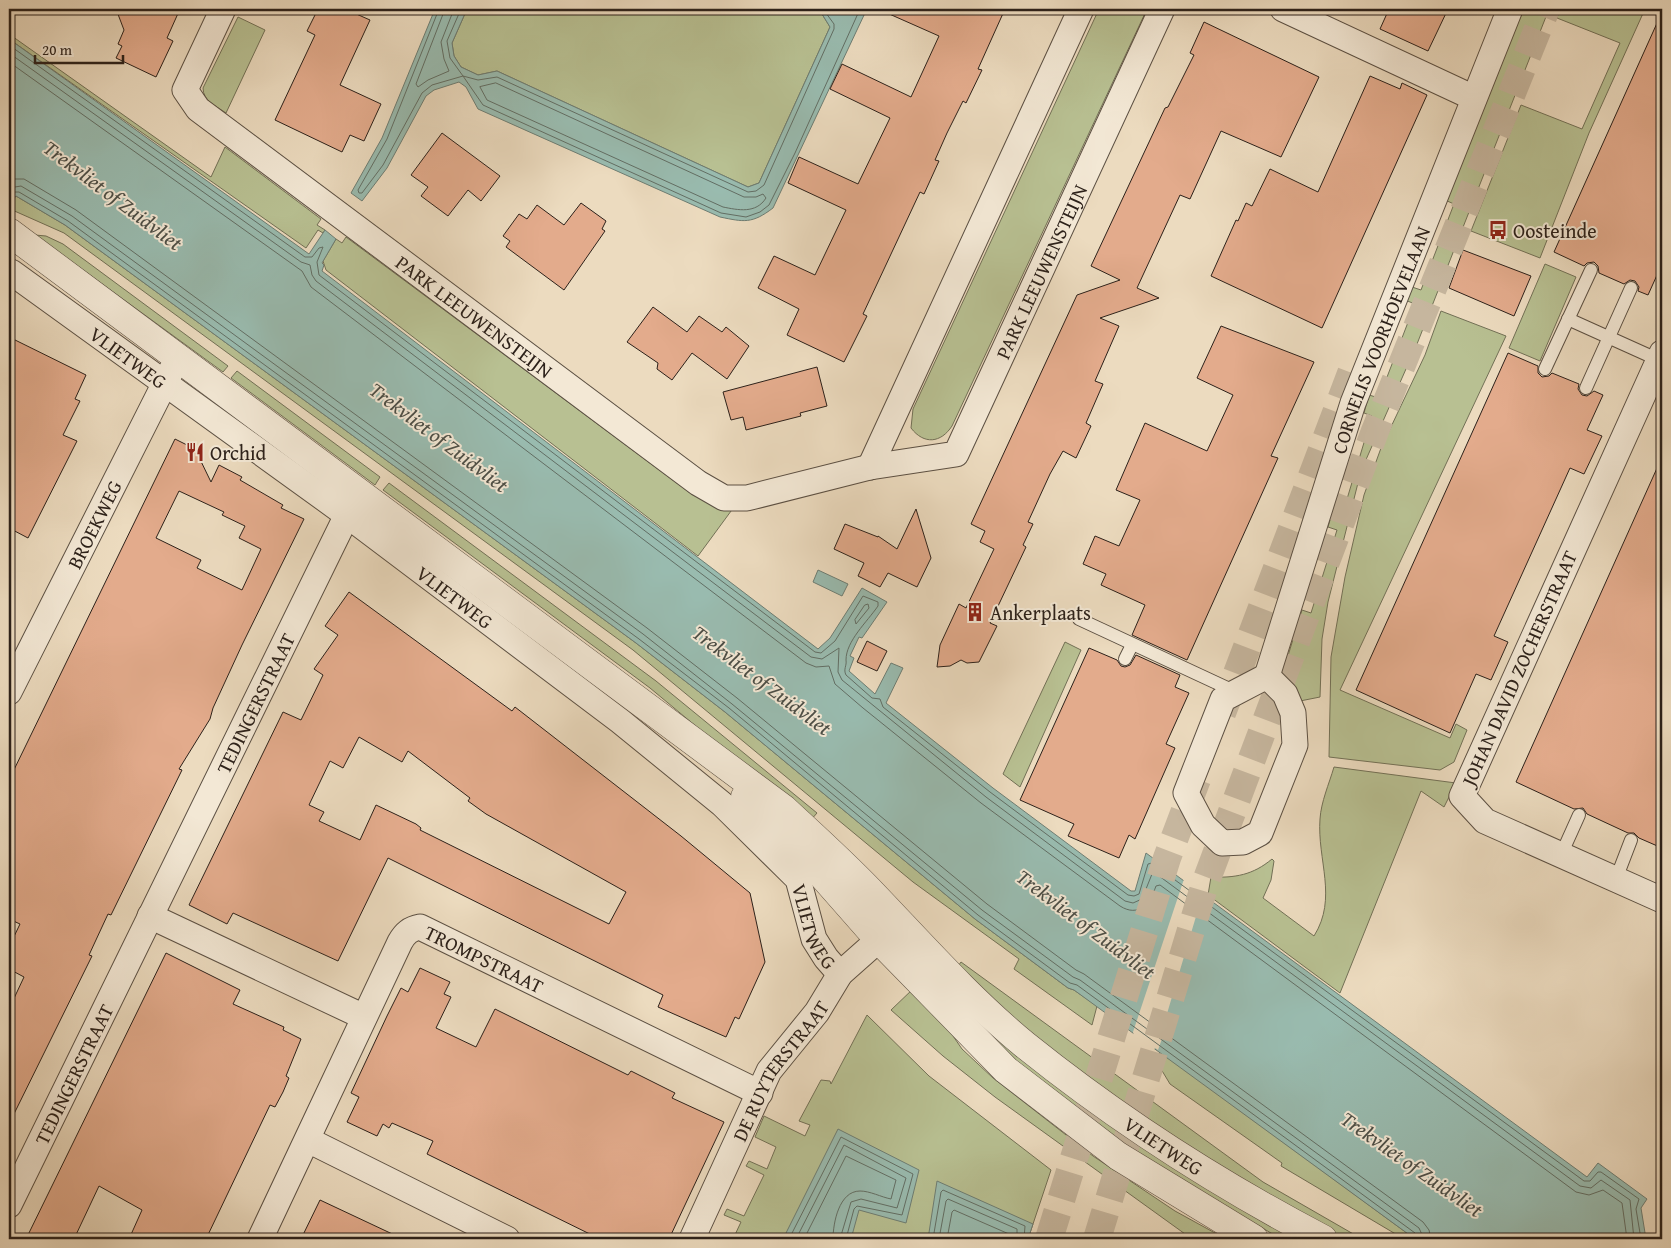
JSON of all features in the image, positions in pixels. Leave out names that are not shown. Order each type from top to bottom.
[{"type":"street","name":"PARK LEEUWENSTEIJN","points":[[223,9],[185,90],[198,109],[698,483],[724,498],[746,498],[870,467],[956,454],[1162,9]]},
{"type":"street","points":[[870,467],[1081,9]]},
{"type":"street","points":[[1283,9],[1474,98]]},
{"type":"street","name":"CORNELIS VOORHOEVELAAN","points":[[1267,676],[1353,403],[1510,9]]},
{"type":"street","points":[[10,274],[17,239]]},
{"type":"street","name":"VLIETWEG","points":[[17,239],[178,358],[722,804],[798,879],[814,939],[826,958],[840,974]]},
{"type":"street","name":"VLIETWEG","points":[[10,274],[163,383],[354,504],[659,714],[784,809],[857,878],[934,961],[1025,1044],[1140,1129],[1246,1199],[1323,1239]]},
{"type":"street","name":"JOHAN DAVID ZOCHERSTRAAT","points":[[1660,357],[1462,796],[1485,821],[1662,900]]},
{"type":"street","name":"BROEKWEG","points":[[9,692],[163,383],[178,358]]},
{"type":"street","name":"TEDINGERSTRAAT","points":[[9,1205],[354,504]]},
{"type":"street","points":[[1267,676],[1285,694],[1293,712],[1295,745],[1260,833],[1243,842],[1222,843],[1203,825],[1186,793],[1223,699],[1267,676]]},
{"type":"street","name":"VLIETWEG","points":[[659,714],[799,849],[879,940],[1006,1070],[1118,1156],[1254,1239]]},
{"type":"street","points":[[150,916],[364,1016]]},
{"type":"street","name":"DE RUYTERSTRAAT","points":[[692,1239],[769,1071],[817,1012],[840,974],[899,922]]},
{"type":"street","name":"TROMPSTRAAT","points":[[260,1239],[308,1140],[364,1016],[405,934],[420,927],[760,1093]]},
{"type":"street","points":[[308,1140],[507,1239]]},
{"type":"lane","points":[[1545,369],[1591,270]]},
{"type":"lane","points":[[1586,388],[1631,288]]},
{"type":"lane","name":"JOHAN DAVID ZOCHERSTRAAT","points":[[1568,319],[1609,338],[1660,357]]},
{"type":"lane","points":[[1080,620],[1237,692]]},
{"type":"lane","points":[[1125,659],[1132,645]]},
{"type":"lane","points":[[1561,855],[1578,815]]},
{"type":"lane","points":[[1616,879],[1631,840]]},
{"type":"green space","points":[[467,9],[811,9],[822,14],[830,27],[759,183],[748,187],[497,71],[478,75],[461,67],[454,56],[452,43]]},
{"type":"green space","points":[[1099,9],[1147,9],[952,426],[948,432],[938,439],[932,440],[921,437],[911,428],[913,409]]},
{"type":"green space","points":[[1521,9],[1549,9],[1417,344],[1361,471],[1328,602],[1322,639],[1320,697],[1300,701],[1287,670],[1287,659],[1302,610],[1311,613],[1337,530],[1328,527],[1337,496],[1347,499],[1372,416],[1364,413],[1369,395],[1379,398],[1415,304],[1405,300],[1412,287],[1421,290],[1454,204],[1445,200]]},
{"type":"green space","points":[[1560,9],[1645,9],[1589,133],[1540,258],[1471,231],[1521,105],[1582,129],[1620,43],[1557,18]]},
{"type":"green space","points":[[238,17],[265,30],[226,113],[208,100],[203,88]]},
{"type":"green space","points":[[9,34],[211,177],[225,147],[321,219],[317,225],[325,230],[323,233],[318,230],[306,248],[9,39]]},
{"type":"green space","points":[[16,196],[65,225],[636,643],[725,712],[975,919],[1068,988],[1097,1006],[1092,1025],[1014,969],[1019,959],[913,882],[633,650],[64,233],[10,209],[9,204]]},
{"type":"green space","points":[[35,235],[46,236],[63,244],[228,366],[223,372]]},
{"type":"green space","points":[[346,237],[693,495],[714,504],[734,507],[698,556],[326,270],[323,261],[336,239],[342,243]]},
{"type":"green space","points":[[1545,264],[1576,277],[1540,361],[1509,348]]},
{"type":"green space","points":[[1441,311],[1506,336],[1340,690],[1450,738],[1456,724],[1467,730],[1454,762],[1440,770],[1329,757],[1331,657],[1345,577],[1364,495],[1381,448],[1425,355]]},
{"type":"green space","points":[[237,371],[380,477],[375,485],[231,378]]},
{"type":"green space","points":[[389,483],[656,681],[817,813],[810,821],[650,688],[383,490]]},
{"type":"green space","points":[[1065,642],[1081,650],[1020,787],[1003,774]]},
{"type":"green space","points":[[1334,767],[1456,783],[1444,807],[1421,791],[1340,993],[1208,895],[1211,877],[1228,877],[1251,872],[1272,859],[1274,861],[1271,880],[1263,898],[1314,936],[1321,922],[1326,893],[1320,819]]},
{"type":"green space","points":[[961,962],[1263,1182],[1362,1239],[1344,1239],[1291,1212],[1082,1078],[956,969]]},
{"type":"green space","points":[[933,968],[1309,1239],[1281,1239],[1144,1158],[1091,1122],[993,1042]]},
{"type":"green space","points":[[914,988],[931,1004],[962,1049],[993,1078],[1093,1156],[1175,1211],[1226,1239],[1192,1239],[995,1097],[943,1056],[891,1010]]},
{"type":"green space","points":[[867,1015],[929,1076],[1051,1170],[1028,1239],[733,1239],[741,1222],[724,1215],[727,1209],[744,1216],[764,1175],[746,1166],[749,1161],[767,1169],[776,1147],[755,1137],[764,1116],[805,1136],[810,1125],[799,1121],[821,1080],[830,1081],[831,1084]]},
{"type":"green space","points":[[1160,1051],[1415,1239],[1404,1239],[1281,1166],[1282,1163],[1170,1084],[1158,1064]]},
{"type":"water","points":[[435,9],[467,9],[452,43],[454,56],[461,67],[478,75],[497,71],[748,187],[759,183],[830,27],[822,14],[811,9],[865,9],[865,13],[773,208],[759,217],[742,221],[720,217],[478,109],[466,87],[459,82],[434,90],[426,96],[387,168],[362,201],[351,193],[382,138]]},
{"type":"water","name":"Trekvliet of Zuidvliet","points":[[9,39],[309,254],[325,230],[336,239],[322,263],[324,265],[322,271],[818,649],[830,638],[862,588],[887,602],[862,638],[859,637],[850,656],[854,658],[849,671],[875,694],[891,663],[903,668],[886,703],[993,788],[1131,891],[1135,891],[1146,853],[1587,1177],[1598,1163],[1647,1199],[1641,1208],[1646,1239],[1415,1239],[1074,990],[1068,988],[975,919],[725,712],[636,643],[65,225],[16,196],[9,204]]},
{"type":"water","points":[[818,570],[848,584],[842,596],[813,582]]},
{"type":"water","points":[[838,1129],[919,1170],[906,1223],[859,1210],[851,1239],[783,1239]]},
{"type":"water","points":[[937,1181],[1033,1224],[1028,1239],[928,1239]]},
{"type":"pier","points":[[1184,879],[1203,893],[1166,1017],[1169,1019],[1158,1050],[1155,1048],[1154,1050],[1134,1036],[1133,1032]]},
{"type":"building","points":[[116,9],[180,9],[167,38],[173,41],[156,77],[116,58],[122,46],[118,44],[124,30]]},
{"type":"building","points":[[318,9],[345,9],[370,20],[340,85],[381,104],[364,141],[350,135],[342,152],[275,120],[315,35],[307,31]]},
{"type":"building","points":[[878,9],[1005,9],[978,69],[982,70],[966,103],[963,101],[947,133],[935,160],[939,161],[924,194],[920,192],[863,314],[867,316],[844,362],[787,335],[799,309],[758,288],[774,256],[815,275],[846,210],[788,183],[799,157],[858,184],[890,118],[830,89],[842,64],[911,97],[939,36]]},
{"type":"building","points":[[1389,9],[1448,9],[1428,51],[1380,29]]},
{"type":"building","points":[[1662,12],[1662,264],[1648,295],[1638,291],[1639,287],[1635,281],[1630,280],[1624,284],[1599,273],[1598,266],[1594,262],[1587,263],[1584,266],[1554,252]]},
{"type":"building","points":[[1204,22],[1319,77],[1281,157],[1221,131],[1190,199],[1180,195],[1137,288],[1159,298],[1100,318],[1119,326],[1095,381],[1103,384],[1086,423],[1091,426],[1076,458],[1063,451],[1050,474],[1028,522],[1033,524],[1023,545],[1026,547],[990,623],[997,626],[979,662],[967,663],[961,660],[950,666],[937,667],[940,645],[959,604],[966,608],[994,549],[980,542],[985,531],[971,524],[1077,295],[1120,280],[1091,266],[1165,108],[1168,107],[1194,55],[1190,53]]},
{"type":"building","points":[[1370,76],[1400,89],[1402,83],[1427,95],[1322,328],[1211,276],[1236,220],[1238,221],[1246,203],[1252,206],[1270,169],[1318,192]]},
{"type":"building","points":[[442,133],[500,176],[481,201],[468,190],[448,216],[421,196],[428,187],[411,175]]},
{"type":"building","points":[[581,203],[606,221],[602,229],[605,231],[564,290],[506,247],[510,241],[503,236],[519,214],[527,219],[537,205],[564,225]]},
{"type":"building","points":[[1463,250],[1531,276],[1514,316],[1449,288]]},
{"type":"building","points":[[653,307],[687,332],[699,316],[722,332],[726,327],[749,346],[727,379],[692,353],[672,380],[657,369],[658,363],[627,342]]},
{"type":"building","points":[[1221,326],[1314,362],[1271,456],[1278,458],[1187,660],[1132,635],[1145,605],[1101,585],[1106,574],[1083,564],[1095,536],[1119,546],[1140,500],[1116,490],[1145,423],[1207,451],[1233,395],[1197,378]]},
{"type":"building","points":[[9,337],[86,375],[75,399],[80,401],[63,435],[77,441],[28,538],[9,528]]},
{"type":"building","points":[[1508,353],[1538,366],[1538,373],[1542,377],[1549,376],[1552,373],[1579,384],[1578,389],[1582,395],[1587,396],[1594,391],[1603,395],[1587,430],[1602,436],[1584,474],[1570,468],[1494,636],[1508,642],[1491,680],[1476,674],[1450,733],[1356,690]]},
{"type":"building","points":[[817,367],[827,406],[800,413],[801,416],[746,430],[743,417],[731,420],[723,392]]},
{"type":"building","points":[[175,439],[195,449],[211,482],[219,465],[242,477],[240,480],[283,505],[281,508],[304,519],[242,645],[213,708],[210,719],[179,769],[182,770],[111,915],[108,914],[89,955],[92,956],[9,1124],[9,1009],[24,977],[9,969],[9,947],[20,924],[9,919],[9,780]],"holes":[[[179,491],[224,512],[222,515],[245,526],[239,538],[261,549],[242,590],[197,568],[201,560],[156,538]]]},
{"type":"building","points":[[1662,457],[1662,848],[1639,838],[1634,833],[1628,833],[1587,814],[1583,808],[1574,809],[1516,782]]},
{"type":"building","points":[[916,509],[931,558],[917,587],[888,573],[880,587],[858,576],[864,563],[834,549],[845,524],[878,536],[897,549]]},
{"type":"building","points":[[349,592],[512,711],[515,707],[681,836],[750,893],[765,962],[739,1019],[735,1017],[726,1037],[658,1007],[663,995],[388,858],[338,961],[233,913],[227,924],[189,905],[283,712],[301,720],[323,675],[314,669],[338,635],[325,626]],"holes":[[[359,737],[402,762],[408,751],[470,798],[468,801],[486,814],[626,892],[609,924],[420,830],[421,828],[416,824],[376,805],[360,840],[319,821],[324,812],[309,805],[330,761],[343,768]]]},
{"type":"building","points":[[867,641],[887,651],[877,671],[857,662]]},
{"type":"building","points":[[1089,648],[1117,660],[1121,666],[1125,667],[1130,665],[1136,655],[1180,675],[1175,687],[1189,693],[1166,744],[1175,748],[1135,839],[1129,835],[1119,858],[1068,836],[1074,824],[1020,800]]},
{"type":"building","points":[[166,953],[240,990],[233,1004],[284,1027],[283,1030],[301,1039],[286,1076],[289,1078],[283,1092],[275,1107],[270,1105],[206,1239],[129,1239],[142,1210],[99,1186],[74,1239],[26,1239]]},
{"type":"building","points":[[420,968],[450,982],[444,994],[451,997],[436,1028],[476,1047],[495,1009],[628,1075],[631,1071],[675,1093],[672,1098],[724,1122],[669,1239],[600,1239],[427,1154],[433,1141],[392,1123],[389,1128],[383,1124],[377,1136],[347,1122],[359,1097],[351,1093],[387,1016],[401,988],[408,992]]},
{"type":"building","points":[[320,1200],[403,1239],[301,1239]]},
{"type":"tunnel","points":[[1097,1239],[1205,884],[1375,431],[1546,9]]},
{"type":"tunnel","points":[[1222,713],[1355,363]]},
{"type":"tunnel","points":[[1049,1239],[1167,858],[1197,779]]},
{"type":"place","name":"Oosteinde","points":[[1498,230]]},
{"type":"place","name":"Orchid","points":[[195,452]]},
{"type":"place","name":"Ankerplaats","points":[[975,612]]}]
